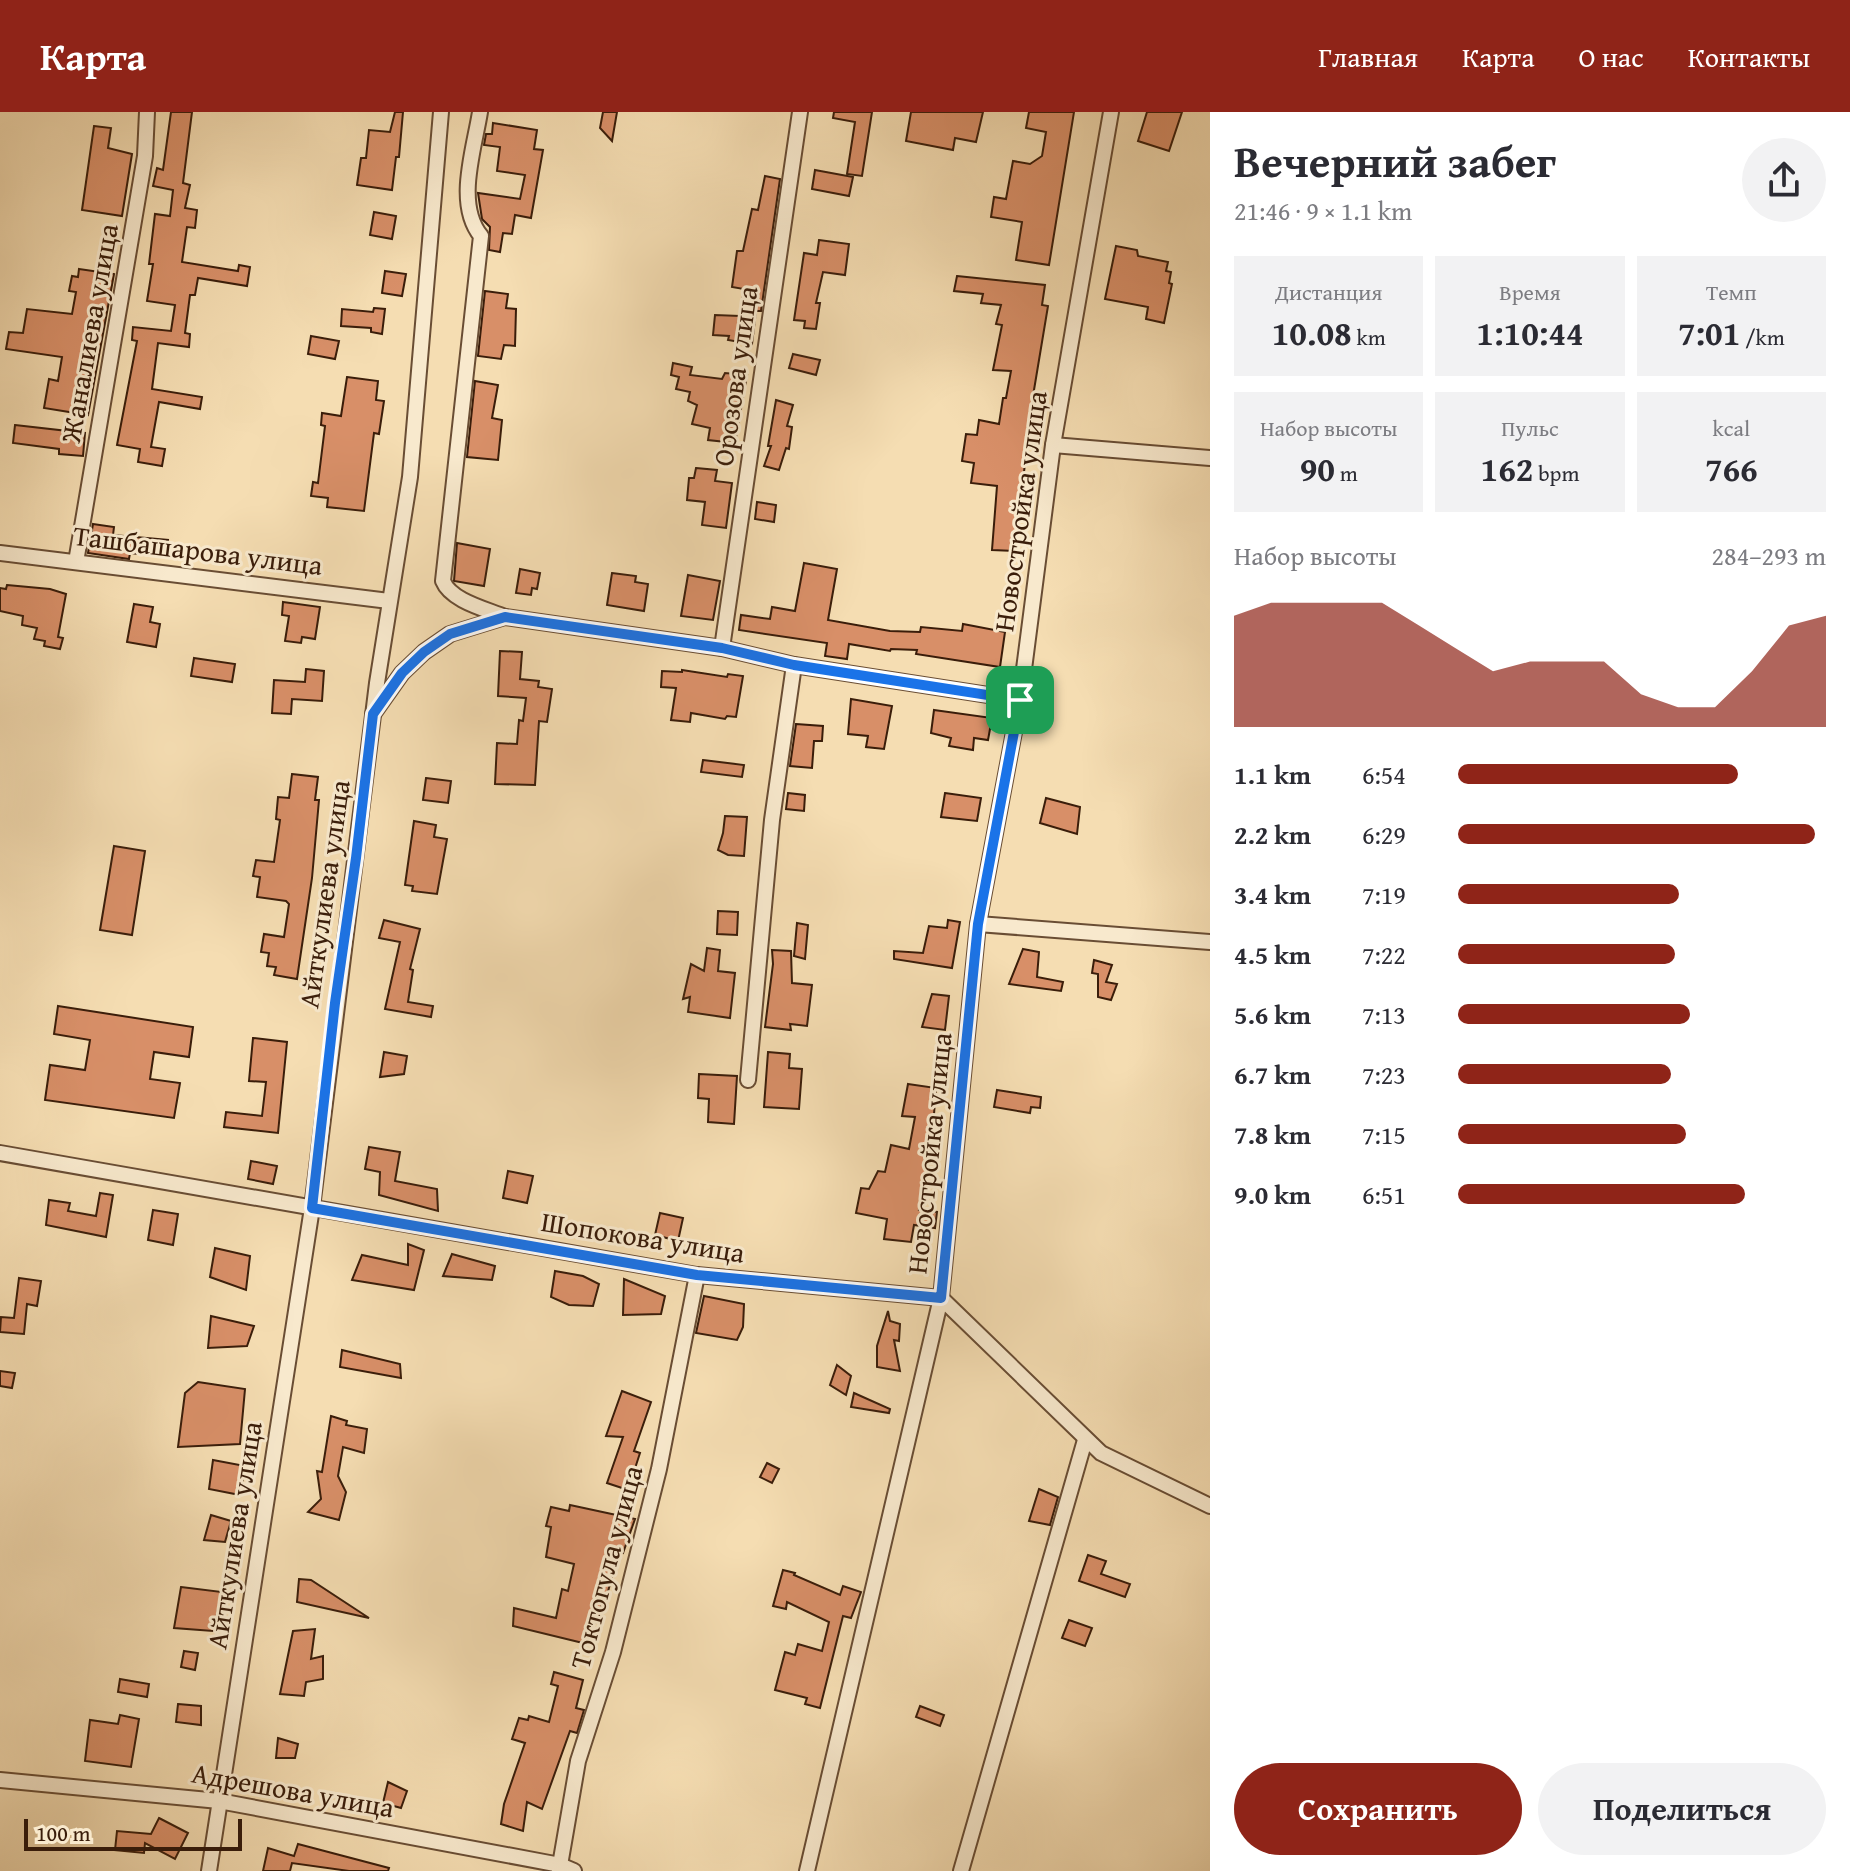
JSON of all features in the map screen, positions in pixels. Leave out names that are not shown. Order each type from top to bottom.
[{"type":"street","name":"Жаналиева улица","points":[[76,562],[145,156],[147,112]]},
{"type":"street","name":"Айткулиева улица","points":[[209,1871],[312,1208],[373,714],[410,477],[441,112]]},
{"type":"street","points":[[480,112],[468,187],[471,223],[481,236],[443,581],[446,589],[505,617],[722,648],[794,665],[1020,700]]},
{"type":"street","name":"Орозова улица","points":[[722,648],[800,112]]},
{"type":"street","name":"Новостройка улица","points":[[807,1871],[941,1298],[978,924],[1020,700],[1053,445],[1111,112]]},
{"type":"street","points":[[1053,445],[1210,458]]},
{"type":"street","name":"Ташбашарова улица","points":[[0,553],[389,601]]},
{"type":"street","points":[[373,714],[402,673],[424,652],[450,634],[505,617]]},
{"type":"street","points":[[748,1080],[772,820],[794,665]]},
{"type":"street","points":[[978,924],[1210,942]]},
{"type":"street","name":"Шопокова улица","points":[[0,1153],[697,1275],[941,1298]]},
{"type":"street","name":"Токтогула улица","points":[[564,1869],[578,1761],[613,1652],[659,1469],[697,1275]]},
{"type":"street","points":[[941,1298],[1101,1453],[1210,1506]]},
{"type":"street","points":[[961,1871],[1085,1440]]},
{"type":"street","name":"Адрешова улица","points":[[0,1780],[219,1801],[564,1869]]},
{"type":"building","points":[[171,112],[192,112],[183,183],[190,185],[185,208],[197,210],[195,228],[187,227],[182,262],[238,271],[239,265],[250,267],[247,286],[198,278],[195,295],[190,295],[185,333],[190,334],[189,347],[158,343],[152,389],[202,397],[200,409],[159,402],[151,447],[165,449],[162,466],[138,462],[140,449],[117,445],[137,341],[132,340],[133,327],[171,331],[175,305],[147,301],[153,264],[149,264],[155,214],[170,216],[173,190],[153,186],[157,168],[163,170]]},
{"type":"building","points":[[395,112],[403,112],[392,190],[357,185],[361,158],[366,158],[369,130],[390,132]]},
{"type":"building","points":[[603,112],[617,112],[612,141],[600,128]]},
{"type":"building","points":[[834,112],[872,112],[862,176],[847,174],[855,122],[833,118]]},
{"type":"building","points":[[911,112],[983,112],[976,142],[955,138],[953,150],[906,141]]},
{"type":"building","points":[[1029,112],[1074,112],[1049,265],[1016,260],[1022,222],[991,217],[994,197],[1006,199],[1013,161],[1030,164],[1042,156],[1046,132],[1026,128]]},
{"type":"building","points":[[1147,112],[1182,112],[1169,151],[1138,141]]},
{"type":"building","points":[[493,123],[537,130],[534,149],[543,150],[531,218],[515,215],[512,234],[503,233],[500,252],[489,250],[490,227],[482,219],[478,193],[520,199],[525,175],[497,171],[500,147],[484,145],[486,134],[492,134]]},
{"type":"building","points":[[94,126],[111,128],[108,148],[132,154],[122,216],[82,210]]},
{"type":"building","points":[[815,170],[853,177],[849,196],[812,189]]},
{"type":"building","points":[[765,176],[780,179],[761,311],[756,311],[752,344],[728,340],[729,336],[713,335],[715,315],[740,316],[744,289],[732,287],[737,251],[743,251],[752,209],[758,210]]},
{"type":"building","points":[[374,212],[396,216],[392,239],[370,235]]},
{"type":"building","points":[[819,240],[849,244],[845,275],[823,272],[816,303],[820,303],[816,329],[804,328],[805,321],[794,320],[804,253],[817,255]]},
{"type":"building","points":[[1116,246],[1137,250],[1138,256],[1168,262],[1166,271],[1171,272],[1169,283],[1172,284],[1164,323],[1146,319],[1148,307],[1105,299]]},
{"type":"building","points":[[79,269],[114,274],[88,415],[44,408],[49,379],[58,381],[62,357],[6,349],[9,332],[23,333],[27,309],[72,314],[76,292],[69,291],[72,276],[78,277]]},
{"type":"building","points":[[385,271],[406,274],[402,296],[382,293]]},
{"type":"building","points":[[957,276],[1045,285],[1042,305],[1048,306],[1032,402],[1015,551],[992,550],[997,486],[971,483],[974,463],[962,461],[966,434],[977,435],[979,420],[999,424],[1003,398],[1006,398],[1011,371],[993,370],[1002,325],[996,324],[1001,305],[981,303],[983,294],[954,291]]},
{"type":"building","points":[[485,291],[508,294],[506,308],[516,309],[515,346],[504,345],[501,359],[478,356]]},
{"type":"building","points":[[374,308],[385,309],[382,334],[371,332],[371,328],[341,326],[342,309],[373,312]]},
{"type":"building","points":[[311,336],[339,341],[335,359],[308,354]]},
{"type":"building","points":[[793,354],[820,360],[816,375],[789,368]]},
{"type":"building","points":[[673,363],[692,367],[690,375],[722,379],[725,373],[747,375],[735,443],[708,440],[710,428],[692,424],[697,405],[688,401],[690,392],[676,389],[679,377],[671,375]]},
{"type":"building","points":[[347,377],[378,381],[376,400],[384,401],[379,434],[374,433],[364,511],[327,507],[328,498],[311,496],[313,482],[318,483],[325,426],[321,425],[322,413],[341,416]]},
{"type":"building","points":[[475,381],[498,385],[492,418],[502,420],[498,460],[467,457]]},
{"type":"building","points":[[776,400],[793,405],[787,426],[792,427],[789,449],[786,448],[779,470],[764,466],[771,446],[768,446]]},
{"type":"building","points":[[15,425],[85,433],[83,456],[59,454],[59,449],[13,443]]},
{"type":"building","points":[[696,468],[717,470],[715,481],[732,483],[726,528],[702,525],[705,502],[687,500],[689,478],[694,478]]},
{"type":"building","points":[[757,502],[776,505],[774,522],[755,519]]},
{"type":"building","points":[[93,524],[114,527],[113,535],[168,540],[166,557],[130,553],[129,559],[88,553]]},
{"type":"building","points":[[457,543],[490,549],[484,586],[454,581]]},
{"type":"building","points":[[804,563],[837,569],[828,620],[890,631],[920,632],[921,627],[962,631],[963,624],[1005,632],[1000,667],[916,654],[917,650],[890,651],[849,644],[847,659],[825,656],[827,643],[739,630],[741,615],[770,619],[772,607],[795,611]]},
{"type":"building","points":[[520,569],[540,573],[537,589],[532,588],[531,595],[516,593]]},
{"type":"building","points":[[612,573],[636,576],[635,582],[648,584],[644,611],[607,605]]},
{"type":"building","points":[[688,575],[720,581],[713,620],[681,616]]},
{"type":"building","points":[[7,585],[50,589],[66,594],[58,637],[63,638],[60,649],[44,646],[45,641],[34,639],[37,628],[22,625],[23,616],[0,611],[0,588],[6,589]]},
{"type":"building","points":[[283,602],[320,607],[315,639],[302,637],[301,643],[285,641],[289,616],[282,615]]},
{"type":"building","points":[[134,604],[153,607],[150,622],[160,624],[156,647],[127,642]]},
{"type":"building","points":[[500,651],[522,652],[520,679],[539,681],[538,687],[552,689],[547,722],[539,721],[535,785],[495,784],[497,743],[517,744],[519,720],[523,721],[526,698],[498,696]]},
{"type":"building","points":[[194,658],[235,664],[232,682],[191,676]]},
{"type":"building","points":[[306,669],[324,671],[322,701],[292,699],[291,714],[272,713],[274,680],[305,682]]},
{"type":"building","points":[[682,670],[727,677],[728,674],[743,676],[736,717],[727,716],[725,719],[691,713],[690,722],[671,720],[676,688],[661,687],[662,671]]},
{"type":"building","points":[[851,699],[892,706],[884,749],[866,747],[868,736],[848,734]]},
{"type":"building","points":[[934,710],[992,718],[988,740],[974,738],[973,750],[949,746],[951,738],[931,733]]},
{"type":"building","points":[[796,724],[823,726],[822,741],[814,741],[812,768],[790,766]]},
{"type":"building","points":[[703,760],[744,765],[742,777],[701,772]]},
{"type":"building","points":[[292,774],[318,777],[315,800],[319,800],[312,878],[297,979],[274,975],[276,967],[267,966],[269,953],[261,952],[264,934],[284,937],[289,904],[257,897],[260,877],[253,876],[256,860],[274,862],[280,820],[276,819],[278,797],[289,798]]},
{"type":"building","points":[[426,778],[451,781],[448,803],[423,800]]},
{"type":"building","points":[[788,793],[805,795],[804,811],[786,809]]},
{"type":"building","points":[[945,793],[981,798],[977,821],[941,817]]},
{"type":"building","points":[[1046,798],[1080,807],[1077,834],[1040,823]]},
{"type":"building","points":[[725,816],[747,817],[744,856],[728,855],[718,850]]},
{"type":"building","points":[[414,821],[436,825],[434,837],[447,839],[437,894],[412,891],[413,886],[405,885]]},
{"type":"building","points":[[114,846],[145,851],[132,935],[100,930]]},
{"type":"building","points":[[718,911],[738,912],[737,935],[717,934]]},
{"type":"building","points":[[384,920],[420,929],[410,969],[413,970],[408,1002],[433,1006],[431,1017],[385,1009],[400,942],[379,938]]},
{"type":"building","points":[[948,920],[960,922],[952,968],[894,959],[894,951],[923,953],[929,926],[947,928]]},
{"type":"building","points":[[797,923],[808,925],[805,959],[794,956]]},
{"type":"building","points":[[707,948],[720,950],[718,971],[735,973],[730,1018],[688,1012],[690,997],[683,999],[691,964],[704,971]]},
{"type":"building","points":[[1023,949],[1039,952],[1037,977],[1063,982],[1061,991],[1009,984]]},
{"type":"building","points":[[772,950],[791,951],[792,983],[812,985],[807,1026],[790,1024],[791,1030],[765,1027]]},
{"type":"building","points":[[1094,960],[1112,965],[1106,982],[1117,984],[1111,1000],[1098,997],[1098,974],[1092,973]]},
{"type":"building","points":[[932,994],[949,996],[945,1030],[922,1027]]},
{"type":"building","points":[[58,1006],[193,1027],[189,1057],[154,1052],[150,1079],[180,1083],[174,1118],[45,1100],[50,1065],[85,1070],[90,1040],[54,1034]]},
{"type":"building","points":[[253,1038],[287,1042],[278,1133],[224,1127],[226,1112],[262,1116],[266,1082],[249,1081]]},
{"type":"building","points":[[384,1052],[407,1056],[404,1074],[380,1077]]},
{"type":"building","points":[[768,1052],[790,1054],[789,1068],[802,1069],[799,1109],[764,1107]]},
{"type":"building","points":[[699,1074],[737,1076],[734,1124],[708,1122],[709,1099],[698,1098]]},
{"type":"building","points":[[908,1084],[936,1088],[931,1153],[919,1210],[937,1212],[935,1228],[914,1225],[911,1242],[884,1239],[887,1219],[856,1213],[861,1188],[869,1189],[878,1171],[885,1172],[891,1145],[909,1149],[915,1117],[902,1116]]},
{"type":"building","points":[[997,1090],[1041,1097],[1040,1108],[1031,1107],[1030,1113],[994,1107]]},
{"type":"building","points":[[369,1147],[400,1152],[395,1181],[437,1189],[438,1211],[379,1195],[380,1172],[365,1169]]},
{"type":"building","points":[[251,1161],[277,1166],[273,1184],[248,1179]]},
{"type":"building","points":[[508,1171],[533,1176],[527,1203],[503,1198]]},
{"type":"building","points":[[100,1193],[113,1195],[106,1237],[46,1225],[49,1200],[70,1203],[68,1211],[96,1216]]},
{"type":"building","points":[[153,1210],[178,1214],[173,1245],[148,1240]]},
{"type":"building","points":[[660,1213],[683,1218],[678,1241],[655,1235]]},
{"type":"building","points":[[408,1244],[424,1250],[414,1290],[352,1280],[362,1255],[408,1265]]},
{"type":"building","points":[[215,1248],[250,1256],[246,1290],[210,1277]]},
{"type":"building","points":[[452,1254],[495,1266],[492,1280],[443,1276]]},
{"type":"building","points":[[555,1271],[583,1276],[599,1284],[593,1306],[569,1305],[551,1297]]},
{"type":"building","points":[[19,1278],[41,1281],[37,1306],[27,1304],[24,1334],[0,1332],[1,1317],[14,1318]]},
{"type":"building","points":[[624,1279],[665,1296],[661,1314],[623,1315]]},
{"type":"building","points":[[704,1296],[744,1304],[743,1327],[737,1340],[696,1333]]},
{"type":"building","points":[[888,1311],[890,1321],[900,1324],[899,1341],[894,1340],[900,1371],[877,1367],[877,1346]]},
{"type":"building","points":[[211,1316],[254,1326],[247,1346],[208,1348]]},
{"type":"building","points":[[342,1350],[400,1364],[401,1378],[340,1367]]},
{"type":"building","points":[[837,1365],[851,1376],[846,1395],[830,1385]]},
{"type":"building","points":[[0,1371],[15,1373],[12,1388],[0,1386]]},
{"type":"building","points":[[198,1382],[245,1389],[240,1444],[178,1447],[185,1393]]},
{"type":"building","points":[[622,1391],[651,1402],[634,1451],[640,1453],[628,1490],[607,1483],[623,1437],[606,1436]]},
{"type":"building","points":[[854,1393],[890,1409],[889,1413],[851,1407]]},
{"type":"building","points":[[331,1416],[347,1421],[346,1425],[367,1429],[364,1453],[343,1447],[338,1476],[346,1492],[339,1520],[308,1512],[321,1499],[317,1471],[322,1472]]},
{"type":"building","points":[[213,1460],[245,1466],[240,1495],[209,1489]]},
{"type":"building","points":[[767,1463],[779,1469],[772,1483],[760,1477]]},
{"type":"building","points":[[1039,1489],[1058,1497],[1050,1525],[1029,1521]]},
{"type":"building","points":[[570,1505],[635,1519],[623,1553],[619,1552],[607,1595],[603,1595],[598,1623],[592,1622],[587,1644],[513,1626],[514,1608],[556,1618],[562,1589],[568,1591],[574,1564],[546,1557],[551,1527],[546,1526],[551,1507],[569,1511]]},
{"type":"building","points":[[211,1515],[231,1521],[225,1542],[204,1540]]},
{"type":"building","points":[[1088,1555],[1106,1561],[1101,1574],[1130,1584],[1125,1597],[1079,1581]]},
{"type":"building","points":[[783,1570],[840,1595],[843,1586],[861,1592],[851,1618],[843,1616],[820,1708],[805,1704],[807,1698],[775,1690],[785,1652],[795,1655],[798,1644],[822,1651],[829,1622],[787,1602],[786,1609],[773,1606]]},
{"type":"building","points":[[299,1579],[311,1580],[369,1618],[297,1602]]},
{"type":"building","points":[[181,1587],[222,1592],[213,1631],[174,1628]]},
{"type":"building","points":[[1069,1620],[1092,1628],[1085,1646],[1062,1638]]},
{"type":"building","points":[[315,1629],[311,1659],[323,1656],[323,1679],[306,1682],[304,1696],[280,1694],[293,1631]]},
{"type":"building","points":[[184,1651],[198,1653],[195,1670],[181,1667]]},
{"type":"building","points":[[554,1672],[583,1680],[576,1708],[584,1710],[577,1733],[570,1731],[542,1809],[527,1802],[523,1831],[501,1824],[504,1804],[525,1743],[512,1739],[519,1718],[528,1720],[529,1716],[549,1722],[558,1686],[551,1684]]},
{"type":"building","points":[[120,1679],[149,1684],[147,1697],[118,1692]]},
{"type":"building","points":[[178,1704],[201,1706],[201,1725],[176,1722]]},
{"type":"building","points":[[920,1706],[944,1715],[940,1726],[916,1717]]},
{"type":"building","points":[[120,1715],[139,1719],[131,1767],[85,1761],[90,1720],[118,1724]]},
{"type":"building","points":[[278,1738],[298,1744],[295,1758],[276,1758]]},
{"type":"building","points":[[388,1782],[407,1791],[401,1808],[383,1803]]},
{"type":"building","points":[[159,1818],[188,1833],[175,1859],[145,1843],[144,1853],[115,1850],[117,1831],[151,1834]]},
{"type":"building","points":[[298,1844],[389,1868],[388,1871],[349,1871],[292,1863],[290,1871],[263,1871],[268,1848],[294,1856]]},
{"type":"route","points":[[505,617],[722,648],[794,665],[1020,700],[978,924],[941,1298],[697,1275],[312,1208],[373,714],[402,673],[424,652],[450,634],[505,617]]}]
